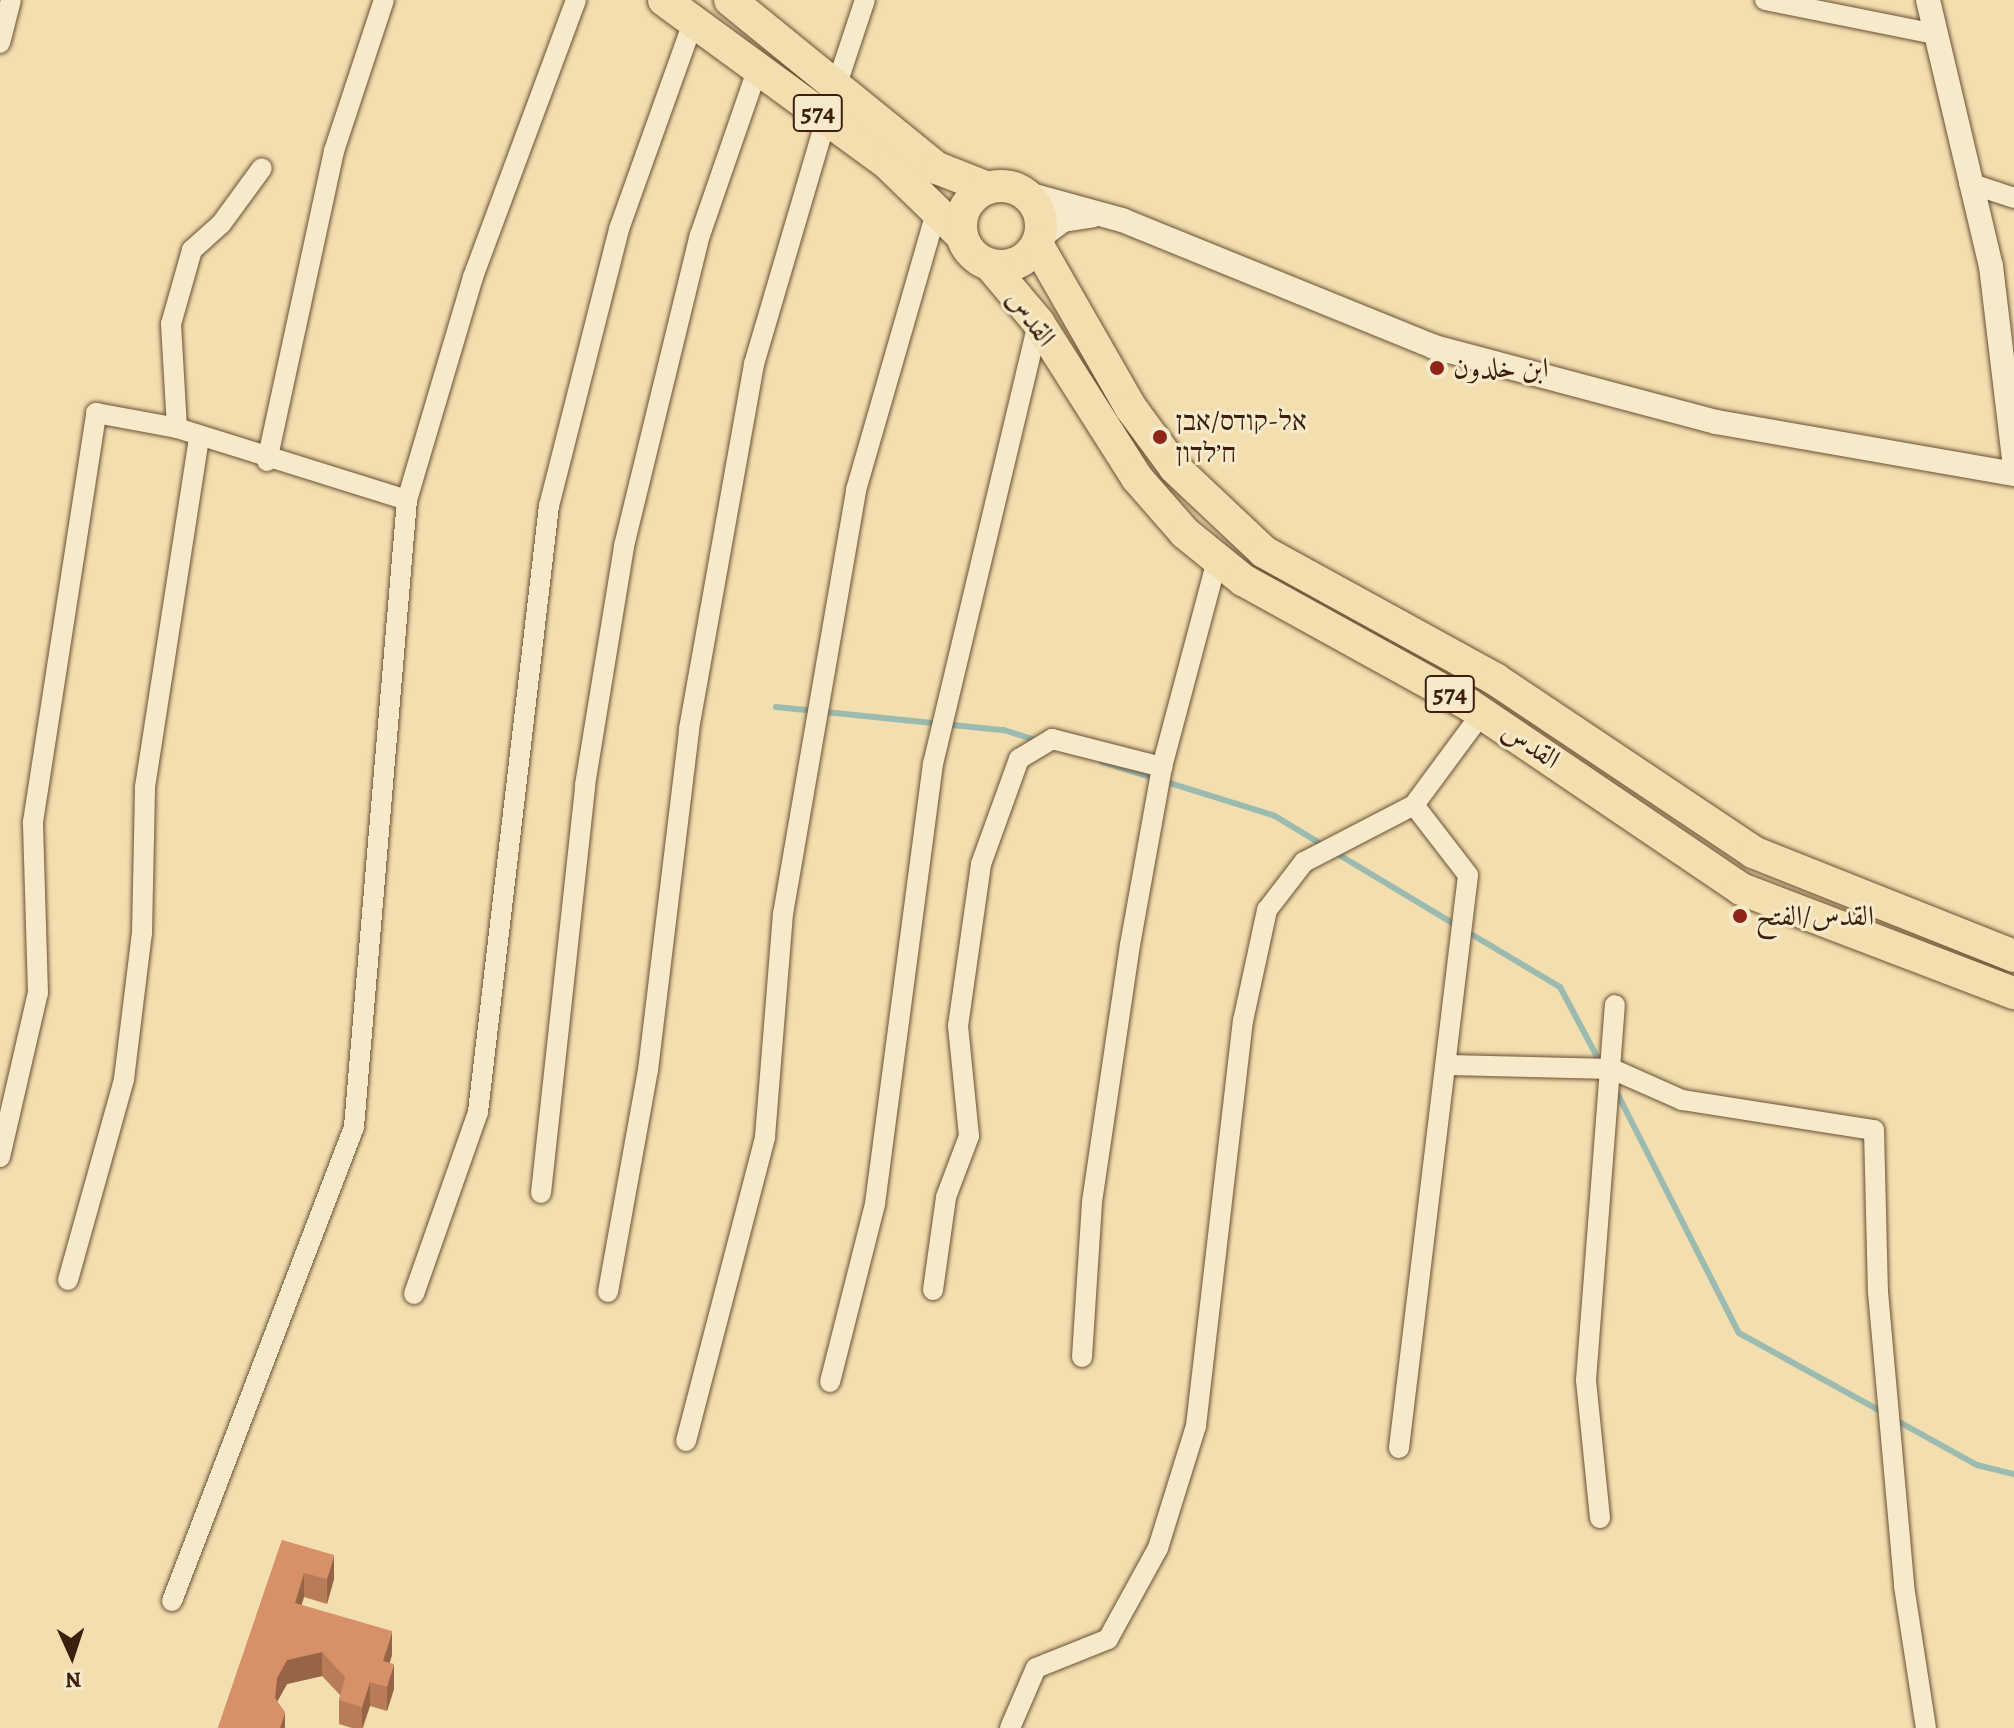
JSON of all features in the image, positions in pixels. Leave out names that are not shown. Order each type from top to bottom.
[{"type":"main road","name":"574","points":[[664,0],[938,206],[990,265]]},
{"type":"main road","name":"574","points":[[730,0],[937,168],[988,188],[1024,193],[1039,213],[1038,241]]},
{"type":"main road","points":[[962,236],[967,204],[988,188]]},
{"type":"main road","points":[[990,265],[1013,265],[1038,241]]},
{"type":"main road","name":"القدس","points":[[1038,241],[1131,408],[1175,468],[1264,552],[1470,663],[1753,852],[2014,956]]},
{"type":"main road","name":"القدس","points":[[990,265],[1038,322],[1137,478],[1217,560],[1269,598],[1482,713],[1751,894],[2014,993]]},
{"type":"street","points":[[0,43],[11,0]]},
{"type":"street","points":[[267,461],[334,151],[384,0]]},
{"type":"street","points":[[172,1601],[354,1127],[407,500],[473,277],[576,0]]},
{"type":"street","points":[[836,87],[865,0]]},
{"type":"street","points":[[1765,0],[1935,34]]},
{"type":"street","points":[[1928,0],[1991,266],[2014,459]]},
{"type":"street","points":[[414,1294],[478,1112],[549,506],[619,229],[693,22]]},
{"type":"street","points":[[541,1193],[585,785],[624,546],[700,235],[757,70]]},
{"type":"street","points":[[608,1292],[648,1070],[689,729],[754,364],[826,119]]},
{"type":"street","points":[[177,428],[171,324],[192,250],[221,224],[262,168]]},
{"type":"street","points":[[1969,183],[2014,198]]},
{"type":"street","points":[[1024,193],[1103,215],[1434,347],[1716,422],[2014,474]]},
{"type":"street","points":[[686,1441],[765,1137],[783,914],[856,490],[938,206]]},
{"type":"street","points":[[1038,241],[1063,220],[1103,215]]},
{"type":"street","points":[[830,1382],[875,1204],[933,764],[1038,322]]},
{"type":"street","points":[[0,1157],[38,993],[33,822],[96,413],[177,428],[267,461],[407,500]]},
{"type":"street","points":[[68,1280],[124,1079],[142,933],[145,787],[199,437]]},
{"type":"street","points":[[1082,1357],[1092,1202],[1162,767],[1217,560]]},
{"type":"street","points":[[1010,1728],[1036,1668],[1108,1639],[1158,1548],[1196,1426],[1243,1021],[1267,910],[1304,862],[1414,805],[1482,713]]},
{"type":"street","points":[[933,1290],[946,1197],[969,1136],[958,1026],[981,864],[1019,759],[1052,739],[1162,767]]},
{"type":"street","points":[[1399,1448],[1449,1065],[1468,875],[1414,805]]},
{"type":"street","points":[[1600,1518],[1586,1380],[1615,1005]]},
{"type":"street","points":[[1449,1065],[1612,1069],[1682,1100],[1874,1130],[1878,1292],[1904,1586],[1926,1728]]},
{"type":"building","points":[[282,1540],[334,1555],[327,1579],[304,1573],[295,1603],[392,1631],[383,1661],[394,1664],[387,1687],[370,1682],[362,1707],[339,1700],[345,1677],[322,1652],[287,1660],[277,1678],[275,1698],[285,1712],[280,1728],[218,1728]]},
{"type":"waterway","points":[[776,707],[1004,730],[1038,741]]},
{"type":"waterway","points":[[1102,762],[1275,816],[1326,847]]},
{"type":"waterway","points":[[1336,853],[1456,925]]},
{"type":"waterway","points":[[1466,931],[1560,987],[1601,1064]]},
{"type":"waterway","points":[[1616,1091],[1739,1333],[1884,1413]]},
{"type":"waterway","points":[[1894,1419],[1977,1465],[2014,1474]]},
{"type":"place","name":"ابن خلدون","points":[[1437,368]]},
{"type":"place","name":"אל-קודס/אבן ח׳לדון","points":[[1160,437]]},
{"type":"place","name":"القدس/الفتح","points":[[1740,916]]}]
